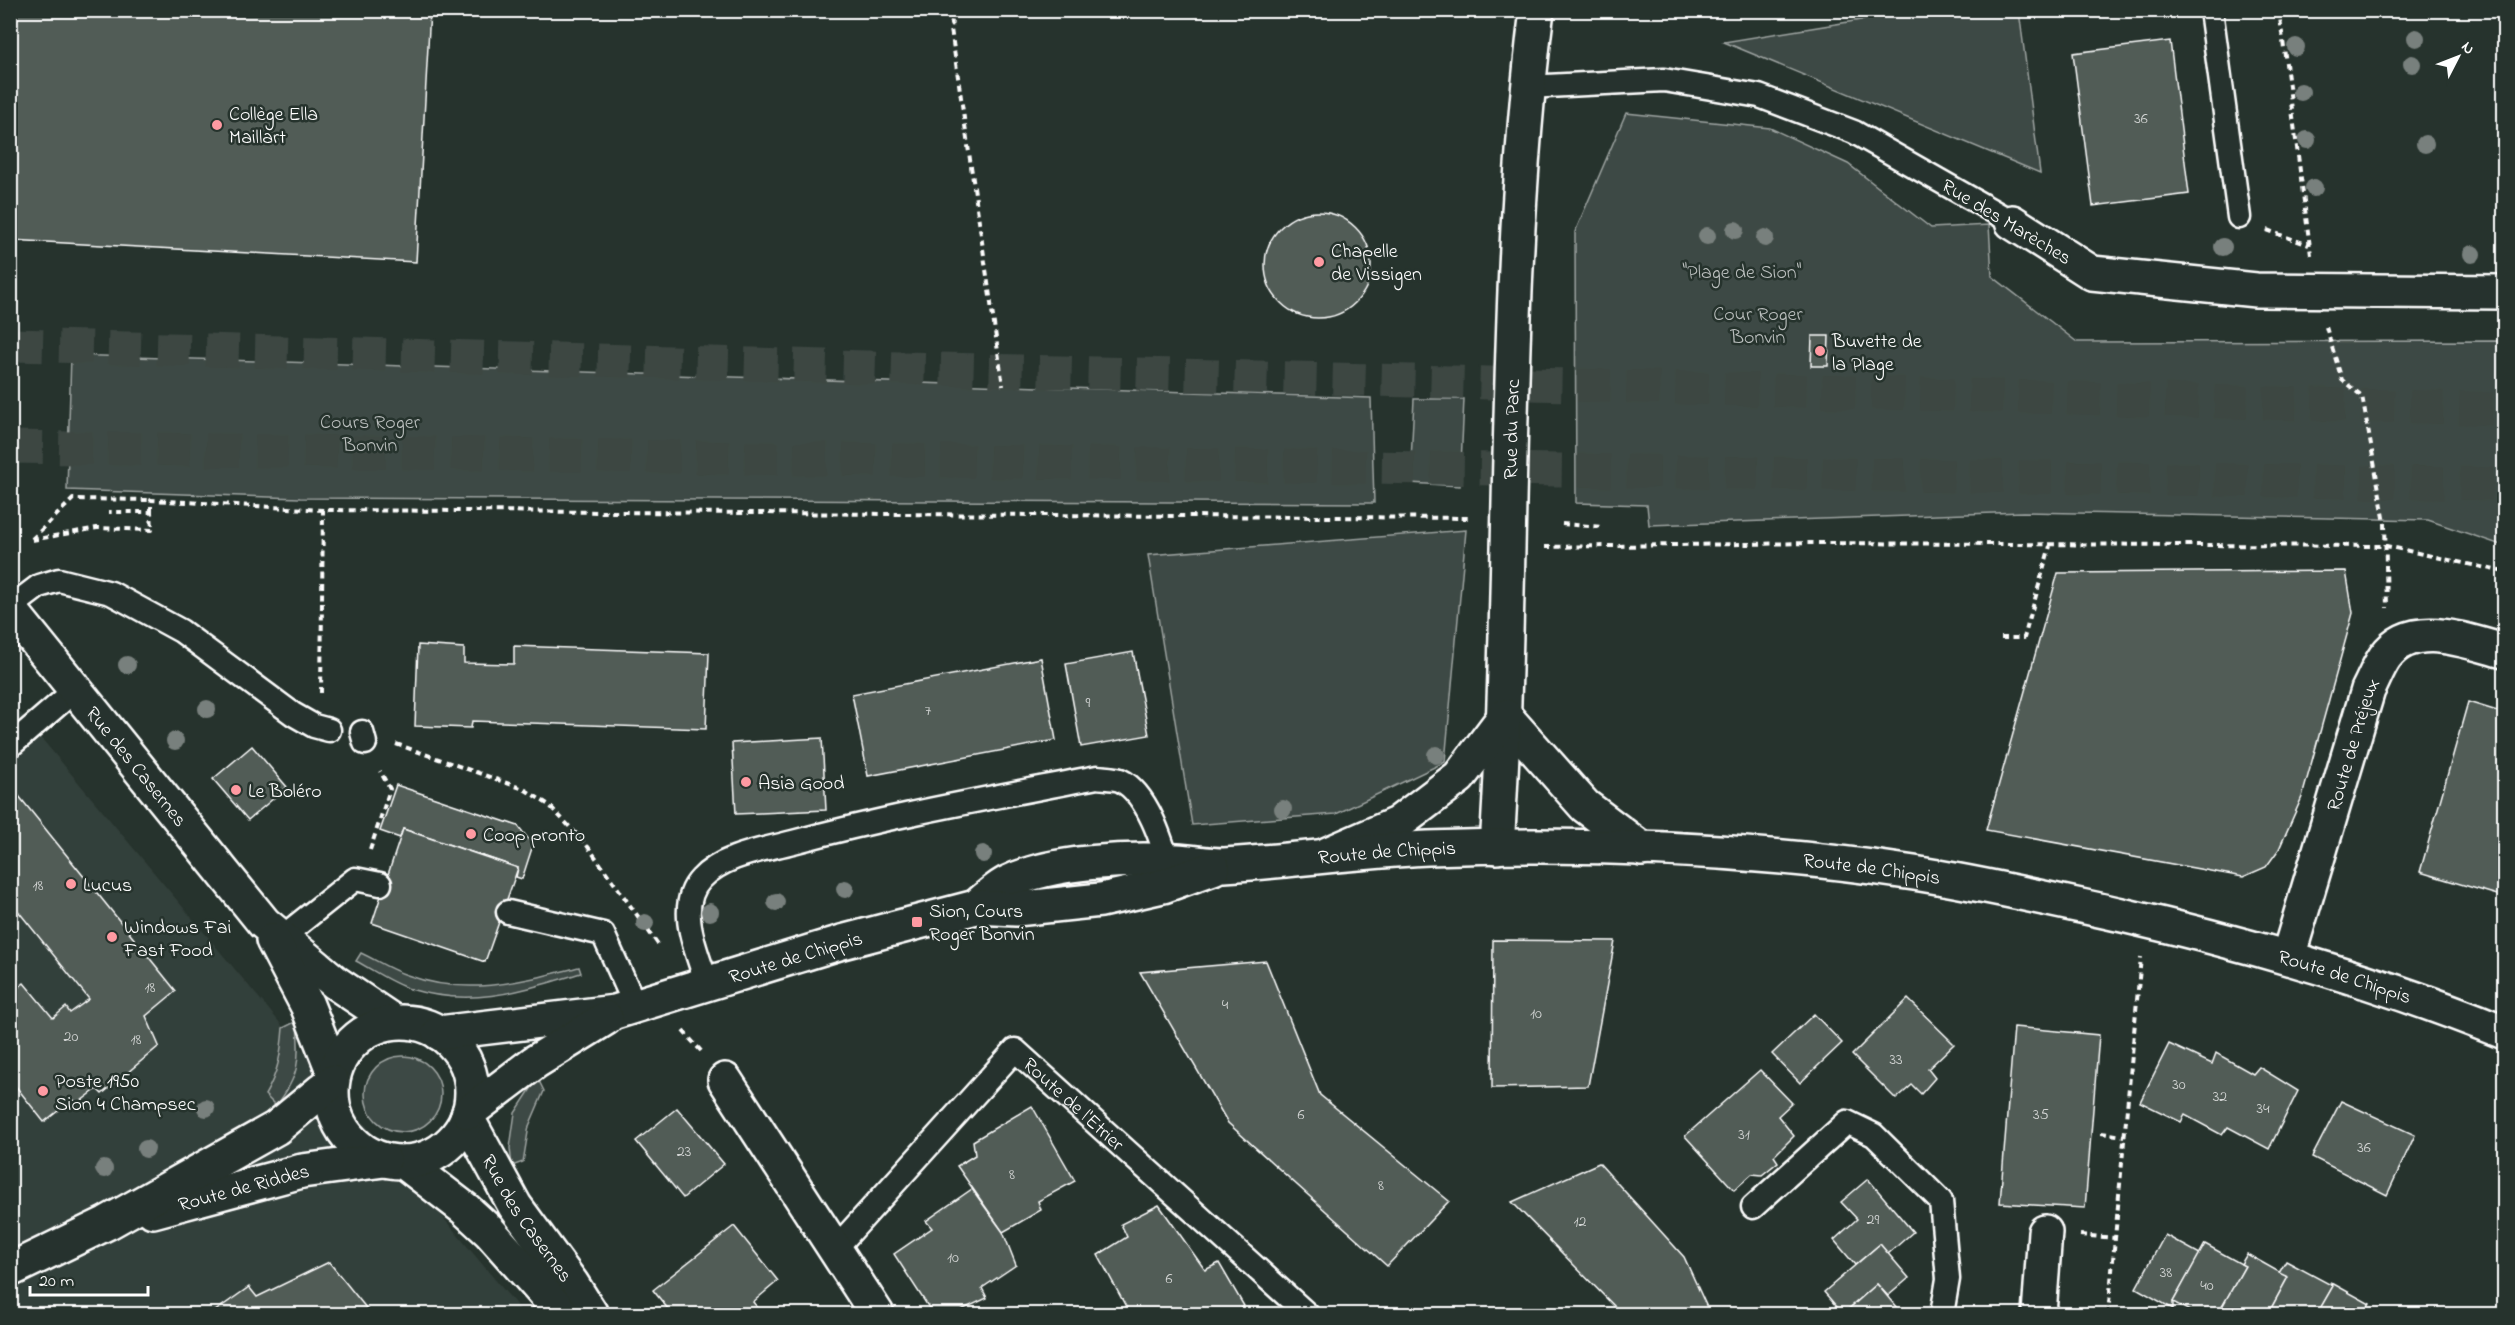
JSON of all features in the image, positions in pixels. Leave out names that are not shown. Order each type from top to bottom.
[{"type":"street","name":"Rue du Parc","points":[[1497,848],[1505,716],[1522,544],[1514,333],[1527,87],[1537,10]]},
{"type":"street","name":"Rue des Marèches","points":[[2012,222],[2092,273],[2256,290],[2505,292]]},
{"type":"street","name":"Rue des Casernes","points":[[10,608],[272,931],[336,983],[394,1022]]},
{"type":"street","name":"Route de Préjeux","points":[[2288,957],[2368,690],[2385,657],[2396,645],[2417,636],[2442,635],[2505,651]]},
{"type":"street","points":[[1325,855],[1396,824],[1459,777],[1505,716],[1585,806],[1642,849]]},
{"type":"street","name":"Route de Chippis","points":[[438,1033],[635,1005],[842,942],[976,907],[1016,909],[1101,900],[1171,872],[1220,865],[1427,848],[1642,849],[1767,857],[1914,873],[2057,901],[2288,957],[2394,991],[2505,1032]]},
{"type":"street","name":"Rue des Casernes","points":[[272,931],[296,981],[333,1077]]},
{"type":"street","name":"Route de Chippis","points":[[468,1115],[535,1062],[635,1005]]},
{"type":"street","name":"Route de Riddes","points":[[10,1270],[107,1223],[276,1128],[333,1077],[343,1053],[365,1032],[394,1022],[424,1026],[451,1042],[465,1064],[472,1089],[468,1115],[455,1138],[446,1147],[423,1160],[394,1161],[302,1172],[107,1223]]},
{"type":"street","points":[[333,1077],[331,1097],[340,1126],[360,1149],[394,1161]]},
{"type":"street","points":[[725,1080],[877,1314]]},
{"type":"street","name":"Rue des Casernes","points":[[468,1115],[515,1206],[591,1314]]},
{"type":"street","name":"Rue des Casernes","points":[[394,1161],[448,1195],[482,1224],[563,1314]]},
{"type":"street","points":[[2039,1314],[2045,1232]]},
{"type":"lane","points":[[2211,10],[2239,217]]},
{"type":"lane","name":"Rue des Marèches","points":[[1527,87],[1664,81],[1759,96],[1854,132],[2012,222]]},
{"type":"lane","points":[[10,608],[39,586],[59,580],[111,593],[181,631],[293,714],[322,728]]},
{"type":"lane","points":[[10,746],[75,690]]},
{"type":"lane","points":[[707,983],[693,942],[688,910],[692,894],[701,879],[731,859],[867,823],[1097,777],[1119,780],[1131,788],[1147,807],[1171,872]]},
{"type":"lane","points":[[272,931],[355,879],[371,882]]},
{"type":"lane","points":[[508,912],[603,934],[635,1005]]},
{"type":"lane","name":"Route de l'Etrier","points":[[835,1249],[1015,1050],[1307,1314]]},
{"type":"lane","points":[[1753,1206],[1847,1122],[1874,1135],[1941,1201],[1948,1279],[1942,1314]]},
{"type":"path","points":[[953,10],[951,29],[979,230],[1004,386]]},
{"type":"path","points":[[2279,10],[2315,291],[2342,380],[2362,396],[2385,523],[2386,546]]},
{"type":"path","points":[[2239,217],[2246,223],[2309,245]]},
{"type":"path","points":[[151,500],[152,530],[97,528],[32,540],[73,499],[151,500],[323,510],[1488,518],[1522,544],[2386,546],[2505,572]]},
{"type":"path","points":[[322,728],[323,510]]},
{"type":"path","points":[[109,512],[152,512]]},
{"type":"path","points":[[1562,524],[1602,527]]},
{"type":"path","points":[[2001,638],[2024,638],[2050,546]]},
{"type":"path","points":[[363,738],[524,789],[549,805],[586,844],[663,951]]},
{"type":"path","points":[[371,882],[390,789]]},
{"type":"path","points":[[2108,1314],[2141,954]]},
{"type":"path","points":[[635,1005],[725,1080]]},
{"type":"path","points":[[2101,1133],[2124,1136]]},
{"type":"shaded area","points":[[11,702],[524,1314],[11,1314]]},
{"type":"green space","points":[[1873,11],[2019,11],[2040,173],[1724,42],[1873,18]]},
{"type":"green space","name":"Cour Roger Bonvin","points":[[1626,113],[1770,128],[1848,164],[1931,228],[1989,225],[1992,276],[2077,342],[2504,341],[2504,546],[2428,520],[2023,512],[1649,525],[1647,505],[1576,503],[1575,232]]},
{"type":"green space","name":"Cours Roger Bonvin","points":[[71,355],[1371,398],[1374,503],[300,498],[67,490]]},
{"type":"green space","points":[[1414,399],[1464,399],[1460,486],[1410,483]]},
{"type":"green space","points":[[1466,530],[1445,762],[1336,814],[1192,825],[1148,555]]},
{"type":"green space","points":[[361,953],[401,973],[429,982],[450,985],[493,985],[536,978],[579,967],[581,973],[497,995],[455,997],[433,995],[396,983],[356,961]]},
{"type":"green space","points":[[297,1021],[297,1066],[290,1085],[276,1106],[265,1095],[278,1063],[283,1028]]},
{"type":"green space","points":[[411,1056],[424,1062],[435,1073],[441,1086],[439,1109],[424,1126],[411,1132],[395,1132],[382,1126],[367,1109],[365,1086],[371,1073],[388,1058]]},
{"type":"green space","points":[[536,1081],[539,1081],[544,1091],[529,1126],[523,1162],[512,1166],[510,1148],[515,1113]]},
{"type":"building","name":"Collège Ella Maillart","points":[[10,10],[430,10],[416,262],[10,240]]},
{"type":"building","points":[[2170,41],[2189,194],[2093,206],[2073,53]]},
{"type":"building","points":[[1318,212],[1338,216],[1356,227],[1367,245],[1371,265],[1367,285],[1356,303],[1338,314],[1318,318],[1298,314],[1280,303],[1269,285],[1265,265],[1269,245],[1280,227],[1298,216]]},
{"type":"building","name":"Buvette de la Plage","points":[[1812,336],[1829,336],[1828,366],[1811,366]]},
{"type":"building","points":[[2346,571],[2353,613],[2302,797],[2279,849],[2266,867],[2243,877],[1986,830],[2058,573]]},
{"type":"building","points":[[418,645],[464,648],[464,663],[514,664],[514,646],[709,653],[706,729],[472,721],[471,728],[415,726]]},
{"type":"building","points":[[1133,652],[1149,735],[1081,747],[1066,664]]},
{"type":"building","points":[[1041,658],[1056,740],[868,776],[852,694]]},
{"type":"building","points":[[2468,702],[2504,713],[2504,897],[2420,872]]},
{"type":"building","points":[[822,738],[826,810],[736,814],[732,743]]},
{"type":"building","points":[[252,746],[287,787],[248,820],[213,779]]},
{"type":"building","points":[[10,785],[176,991],[146,1016],[159,1046],[102,1094],[97,1089],[77,1104],[73,1099],[44,1122],[10,1079],[10,994],[24,983],[53,1018],[66,1007],[70,1013],[89,999],[10,901]]},
{"type":"building","name":"Coop pronto","points":[[396,785],[518,826],[533,845],[522,879],[516,877],[518,868],[403,829],[400,838],[380,831]]},
{"type":"building","points":[[403,829],[518,868],[485,962],[372,923]]},
{"type":"building","points":[[1493,940],[1615,941],[1588,1086],[1492,1088]]},
{"type":"building","points":[[1266,961],[1320,1095],[1449,1201],[1387,1266],[1228,1123],[1140,972]]},
{"type":"building","points":[[1908,999],[1954,1044],[1928,1069],[1935,1078],[1921,1094],[1912,1085],[1896,1099],[1852,1055]]},
{"type":"building","points":[[1814,1014],[1842,1043],[1800,1083],[1772,1054]]},
{"type":"building","points":[[2014,1027],[2099,1035],[2085,1208],[2000,1203]]},
{"type":"building","points":[[2169,1044],[2212,1064],[2216,1053],[2253,1074],[2259,1067],[2298,1091],[2269,1149],[2228,1127],[2222,1135],[2185,1115],[2181,1122],[2140,1102]]},
{"type":"building","points":[[1760,1070],[1792,1103],[1778,1116],[1794,1136],[1774,1156],[1778,1162],[1762,1175],[1752,1174],[1734,1190],[1685,1136]]},
{"type":"building","points":[[2341,1101],[2415,1135],[2387,1195],[2312,1157]]},
{"type":"building","points":[[1032,1106],[1075,1181],[1038,1201],[1041,1210],[1003,1232],[957,1166],[975,1155],[973,1141]]},
{"type":"building","points":[[677,1108],[724,1164],[683,1198],[636,1141]]},
{"type":"building","points":[[1599,1163],[1684,1257],[1710,1314],[1617,1314],[1615,1307],[1512,1202]]},
{"type":"building","points":[[1868,1179],[1913,1232],[1888,1254],[1880,1244],[1855,1265],[1834,1240],[1857,1219],[1841,1202]]},
{"type":"building","points":[[972,1189],[1003,1232],[1016,1265],[982,1288],[987,1298],[953,1314],[933,1314],[894,1254],[932,1228],[926,1221]]},
{"type":"building","points":[[1159,1205],[1205,1270],[1219,1263],[1244,1306],[1232,1314],[1130,1314],[1098,1255],[1127,1237],[1121,1224]]},
{"type":"building","points":[[734,1226],[778,1281],[753,1302],[763,1314],[672,1314],[653,1290]]},
{"type":"building","points":[[2165,1235],[2200,1254],[2173,1302],[2173,1309],[2136,1288]]},
{"type":"building","points":[[1880,1244],[1909,1278],[1888,1296],[1877,1284],[1843,1314],[1824,1292]]},
{"type":"building","points":[[2205,1244],[2245,1266],[2218,1314],[2195,1314],[2173,1302]]},
{"type":"building","points":[[2247,1254],[2288,1277],[2268,1314],[2218,1314],[2245,1266],[2241,1264]]},
{"type":"building","points":[[2286,1261],[2333,1286],[2317,1314],[2268,1314],[2288,1277],[2279,1273]]},
{"type":"building","points":[[329,1262],[371,1314],[211,1314],[249,1287],[257,1297]]},
{"type":"building","points":[[2330,1282],[2370,1304],[2364,1314],[2317,1314],[2333,1286]]},
{"type":"building","points":[[1877,1284],[1902,1314],[1843,1314]]},
{"type":"tunnel","points":[[10,345],[2504,409]]},
{"type":"tunnel","points":[[10,447],[2504,484]]},
{"type":"place","name":"Collège Ella Maillart","points":[[217,125]]},
{"type":"place","name":"Chapelle de Vissigen","points":[[1319,262]]},
{"type":"place","name":"Buvette de la Plage","points":[[1820,351]]},
{"type":"place","name":"Asia Good","points":[[746,782]]},
{"type":"place","name":"Le Boléro","points":[[236,790]]},
{"type":"place","name":"Coop pronto","points":[[471,834]]},
{"type":"place","name":"Lucus","points":[[71,884]]},
{"type":"place","name":"Sion, Cours Roger Bonvin","points":[[917,922]]},
{"type":"place","name":"Windows Fai Fast Food","points":[[112,937]]},
{"type":"place","name":"Poste 1950 Sion 4 Champsec","points":[[43,1091]]},
{"type":"park label","name":"\"Plage de Sion\"","points":[[1742,271]]}]
